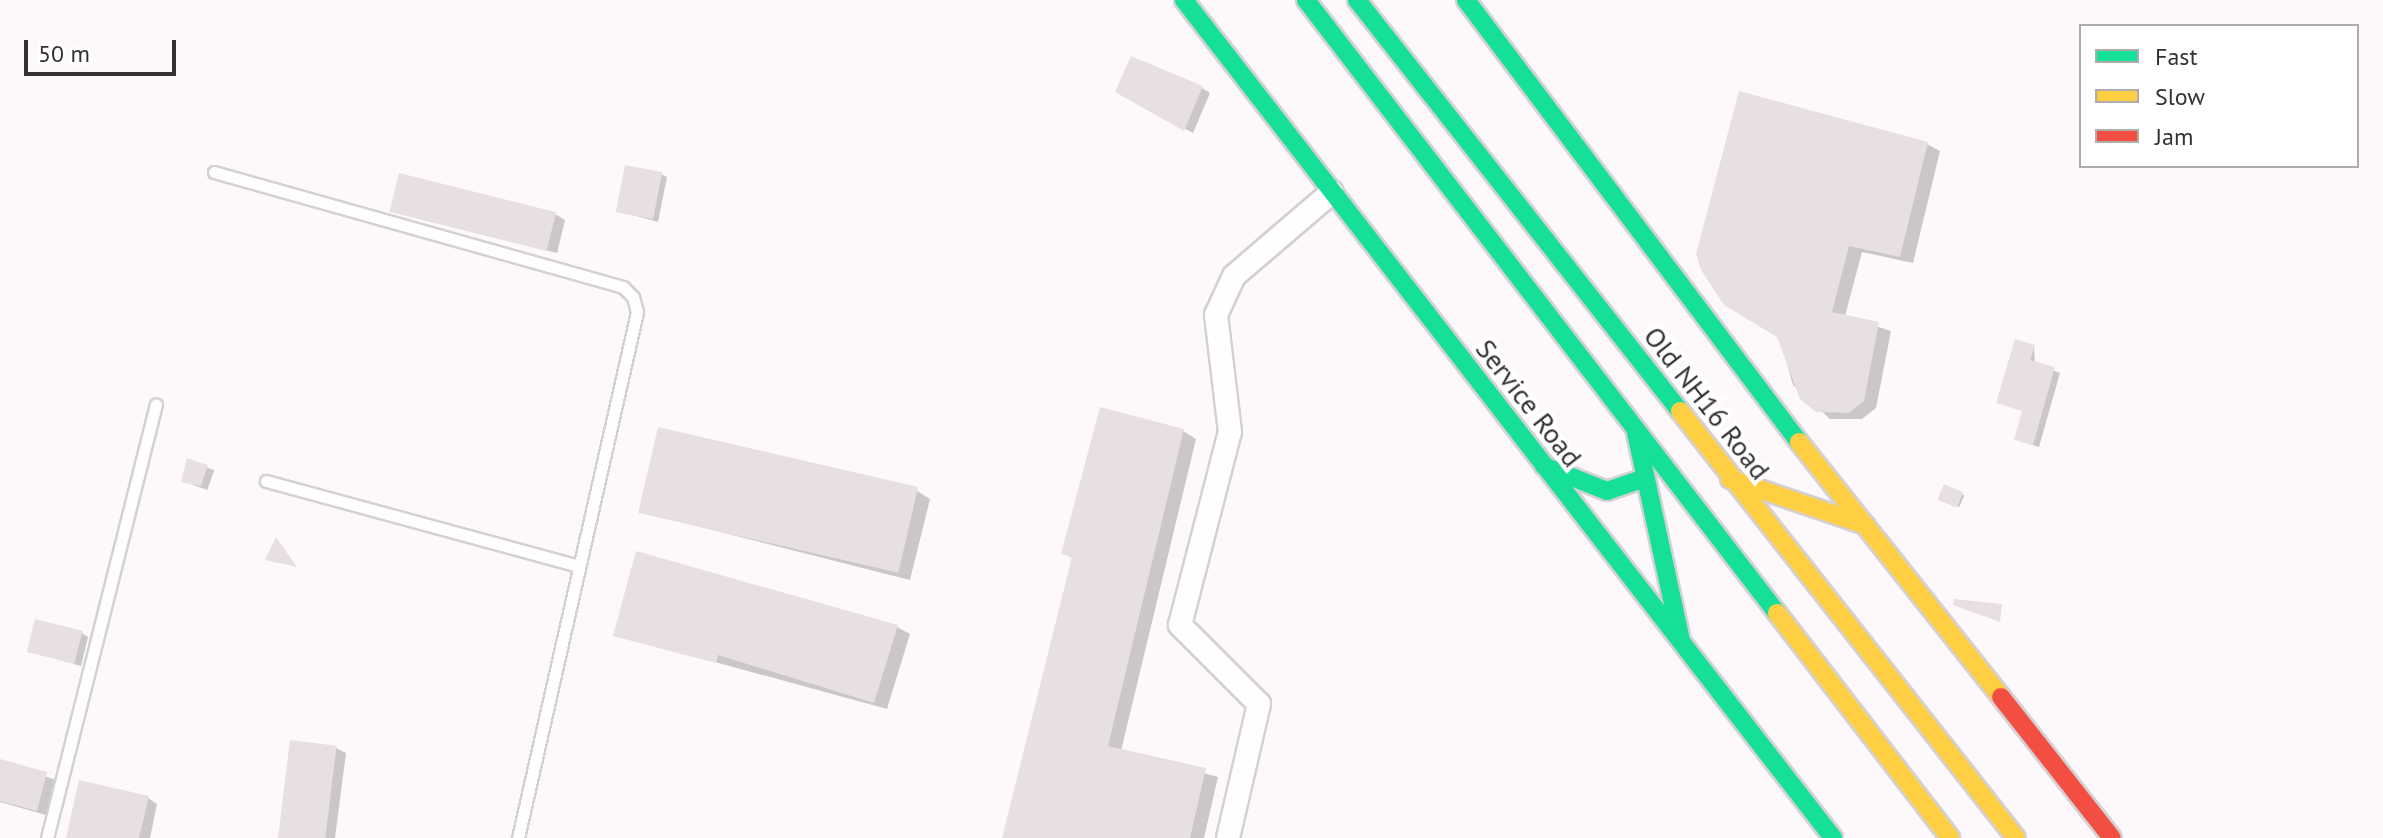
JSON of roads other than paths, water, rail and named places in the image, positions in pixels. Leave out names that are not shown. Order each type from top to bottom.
[{"type":"street","name":"Service Road","points":[[1184,0],[1541,465],[1833,838]]},
{"type":"street","points":[[1306,0],[1950,838]]},
{"type":"street","name":"Old NH16 Road","points":[[1357,0],[1730,479],[2016,838]]},
{"type":"street","points":[[1466,0],[1865,525],[2112,838]]},
{"type":"street","points":[[1228,838],[1259,704],[1180,625],[1230,432],[1216,315],[1234,276],[1332,192]]},
{"type":"street","points":[[1634,424],[1681,644]]},
{"type":"street","points":[[1541,465],[1607,491],[1645,478]]},
{"type":"street","points":[[1730,479],[1865,525]]},
{"type":"lane","points":[[214,172],[623,287],[633,297],[637,312],[518,838]]},
{"type":"lane","points":[[47,838],[156,404]]},
{"type":"lane","points":[[266,481],[579,566]]}]
